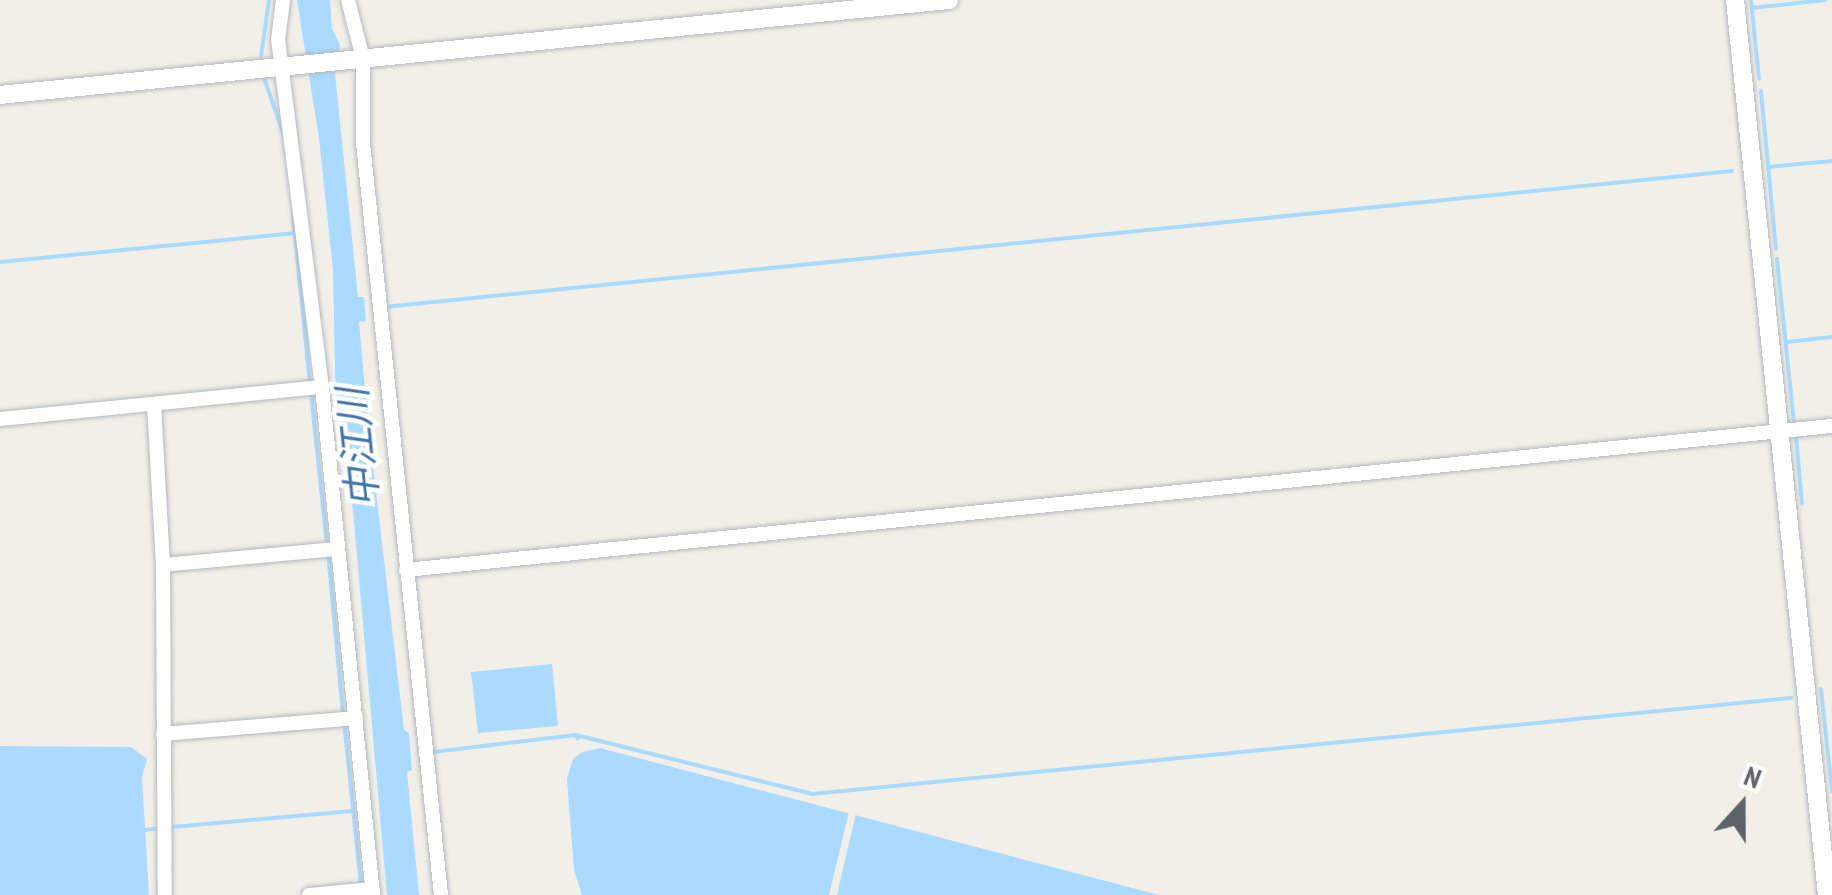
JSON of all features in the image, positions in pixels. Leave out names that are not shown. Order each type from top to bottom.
[{"type":"street","points":[[284,0],[278,39],[322,387],[373,892],[309,895]]},
{"type":"street","points":[[348,0],[440,895]]},
{"type":"street","points":[[0,95],[949,0]]},
{"type":"street","points":[[1736,0],[1827,895]]},
{"type":"street","points":[[0,419],[322,387]]},
{"type":"street","points":[[154,404],[162,566],[165,895]]},
{"type":"street","points":[[406,570],[1832,426]]},
{"type":"street","points":[[162,566],[337,549]]},
{"type":"street","points":[[164,734],[356,718]]},
{"type":"water","name":"中江川","points":[[297,0],[330,0],[332,29],[340,45],[335,74],[358,297],[364,297],[366,321],[359,322],[368,424],[404,730],[409,733],[412,770],[407,772],[419,895],[387,895],[351,488],[344,431],[336,412],[333,270],[319,138]]},
{"type":"water","points":[[552,664],[558,726],[478,733],[471,672]]},
{"type":"water","points":[[0,746],[131,747],[147,759],[142,777],[149,895],[0,895]]},
{"type":"water","points":[[600,748],[1159,895],[582,895],[574,870],[567,779],[573,759],[582,752]]},
{"type":"pier","points":[[849,812],[856,813],[837,895],[829,895]]},
{"type":"waterway","points":[[261,56],[269,0]]},
{"type":"waterway","points":[[1751,0],[1759,79]]},
{"type":"waterway","points":[[1752,8],[1826,0]]},
{"type":"waterway","points":[[264,78],[284,135]]},
{"type":"waterway","points":[[1761,91],[1776,249]]},
{"type":"waterway","points":[[1768,167],[1832,161]]},
{"type":"waterway","points":[[384,307],[1732,171]]},
{"type":"waterway","name":"中江川","points":[[293,214],[310,383]]},
{"type":"waterway","points":[[0,262],[294,233]]},
{"type":"waterway","points":[[1777,259],[1794,424]]},
{"type":"waterway","points":[[1787,342],[1832,337]]},
{"type":"waterway","name":"中江川","points":[[311,393],[327,544]]},
{"type":"waterway","points":[[1796,437],[1802,504]]},
{"type":"waterway","points":[[328,552],[343,714]]},
{"type":"waterway","points":[[1821,689],[1832,791]]},
{"type":"waterway","points":[[576,735],[812,794],[1791,698]]},
{"type":"waterway","points":[[344,721],[361,886]]},
{"type":"waterway","points":[[433,752],[576,735],[578,739]]},
{"type":"waterway","points":[[173,827],[352,811]]},
{"type":"waterway","points":[[145,830],[159,828]]}]
